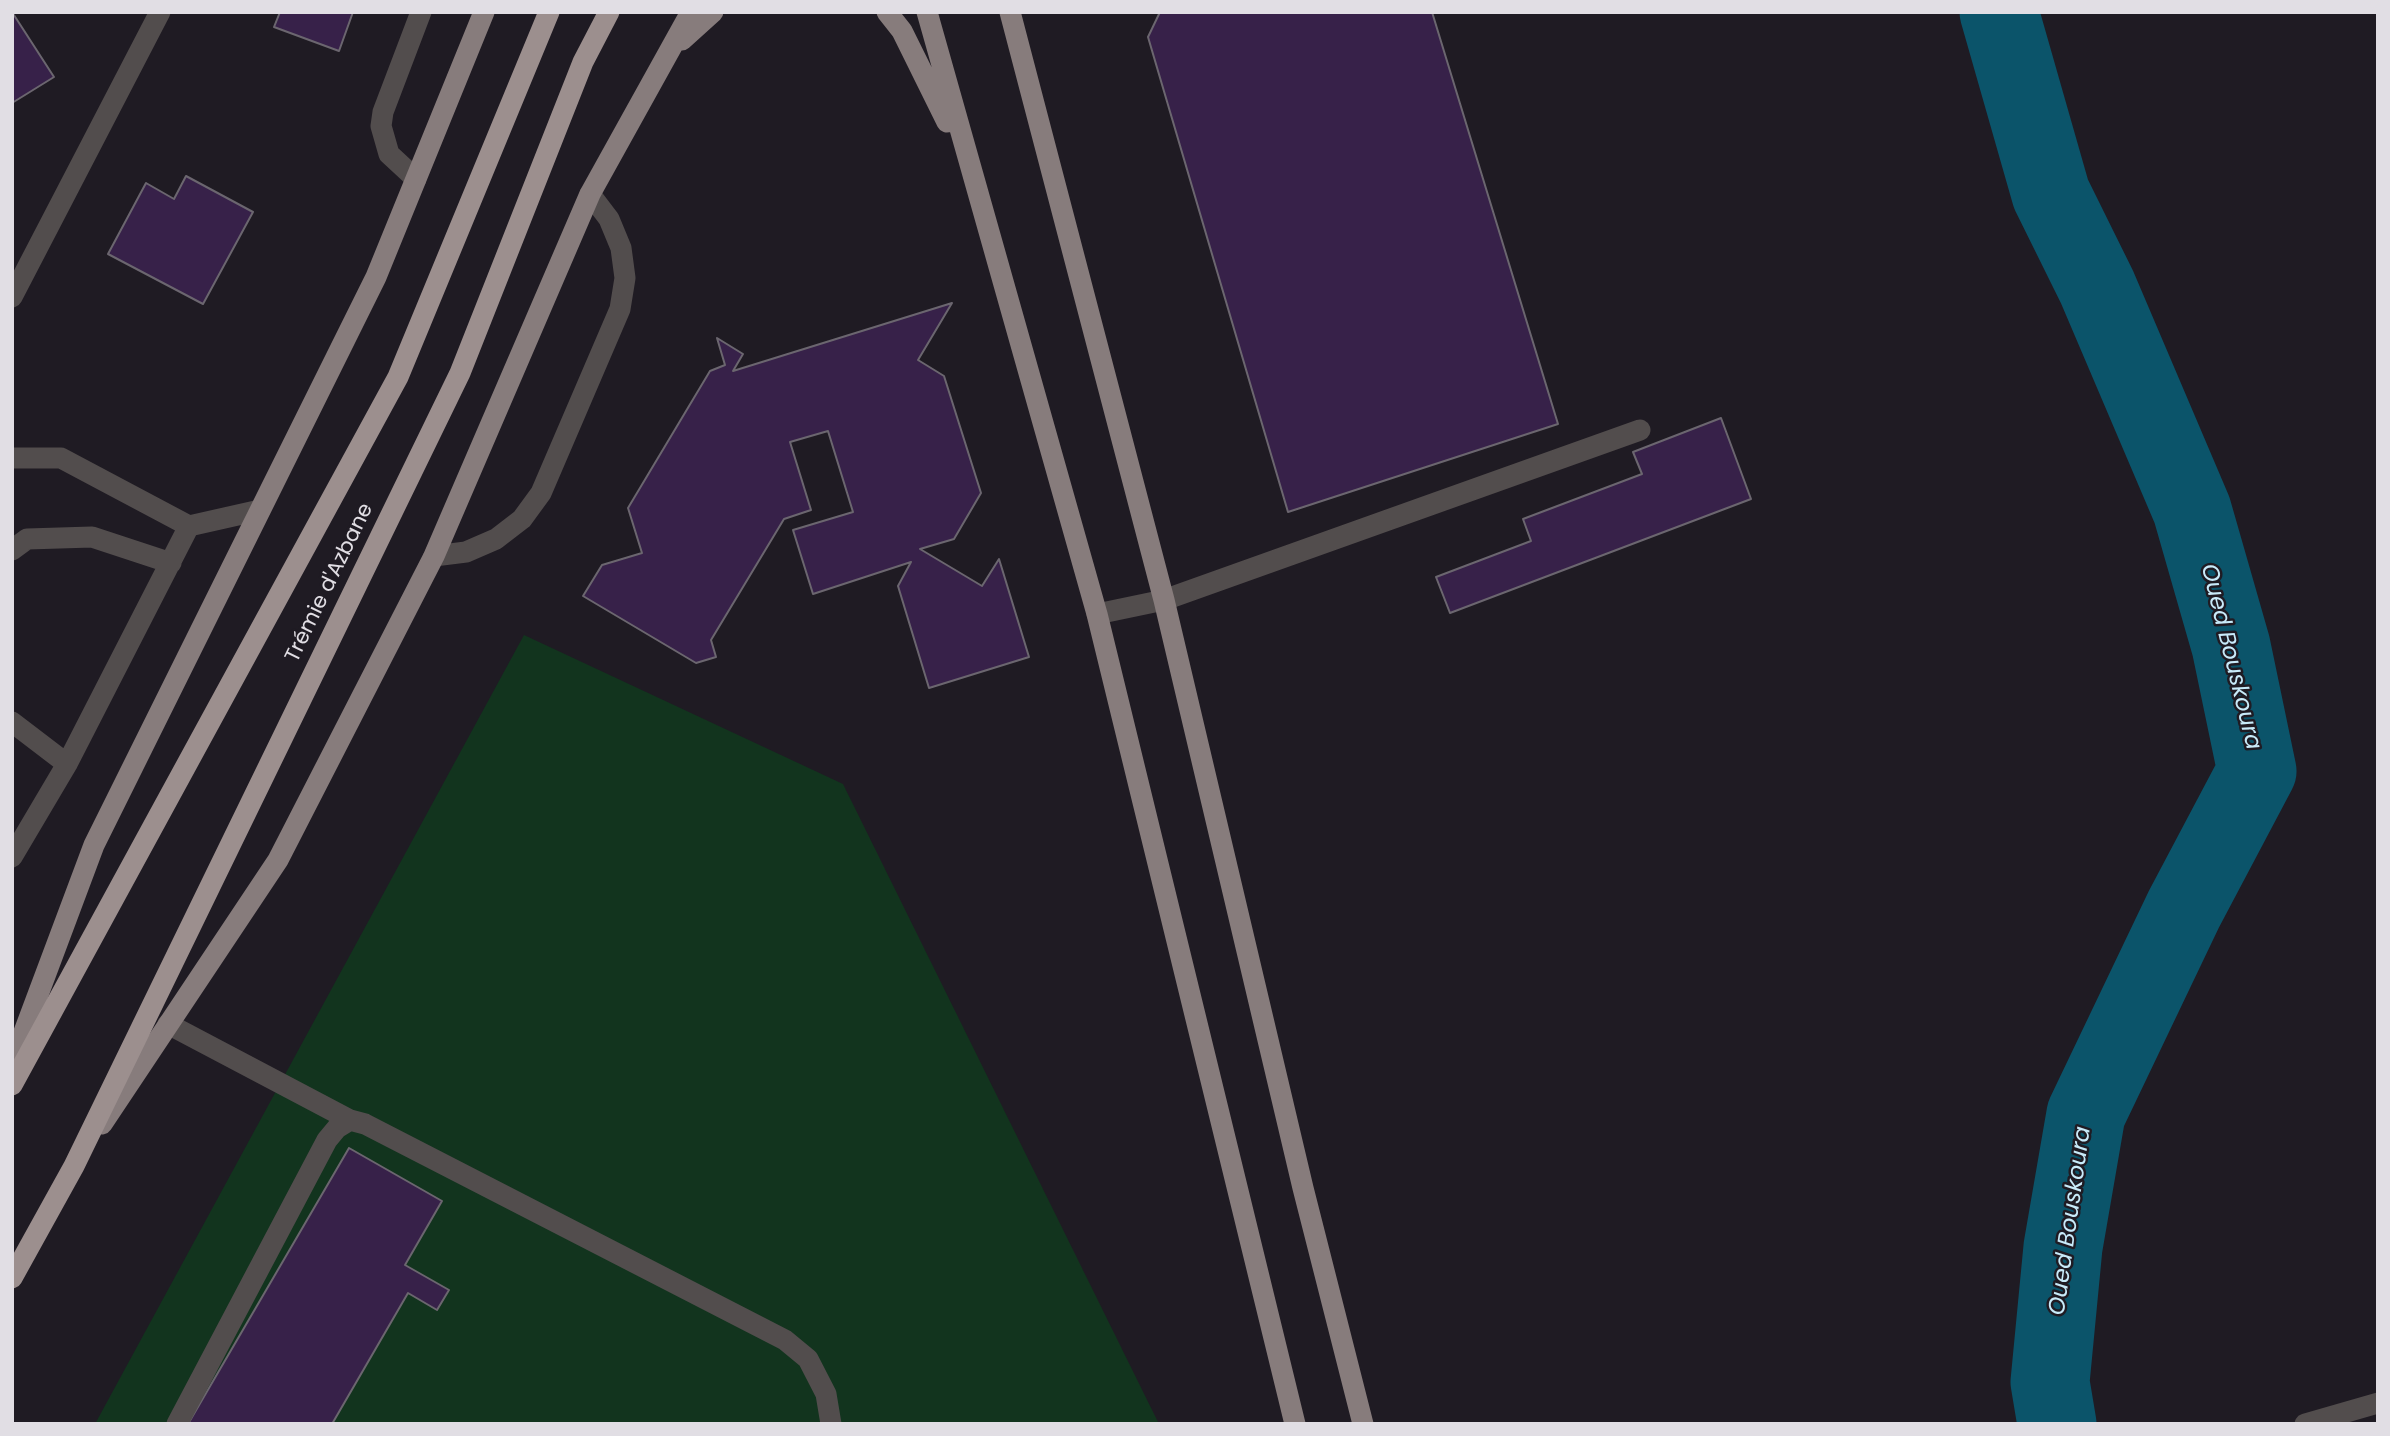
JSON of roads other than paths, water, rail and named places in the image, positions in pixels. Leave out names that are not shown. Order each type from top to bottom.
[{"type":"highway","name":"Trémie d'Azbane","points":[[12,1085],[398,377],[549,12]]},
{"type":"highway","name":"Trémie d'Azbane","points":[[12,1278],[74,1166],[460,373],[583,62],[609,12]]},
{"type":"main road","points":[[12,1064],[94,845],[376,277],[484,12]]},
{"type":"main road","points":[[74,1166],[278,860],[434,556],[590,194],[691,12]]},
{"type":"main road","points":[[670,50],[713,12]]},
{"type":"main road","points":[[887,12],[902,31],[969,165]]},
{"type":"main road","points":[[927,12],[1097,614],[1295,1424]]},
{"type":"main road","points":[[1010,12],[1164,600],[1303,1188],[1363,1424]]},
{"type":"street","points":[[12,297],[160,12]]},
{"type":"street","points":[[416,179],[389,154],[381,126],[383,112],[421,12]]},
{"type":"street","points":[[434,556],[466,552],[496,539],[522,519],[541,493],[620,309],[625,278],[621,247],[610,219],[590,194]]},
{"type":"street","points":[[1097,614],[1164,600],[1640,430]]},
{"type":"street","points":[[12,458],[61,458],[189,526],[261,510]]},
{"type":"street","points":[[12,857],[67,764],[189,526]]},
{"type":"street","points":[[12,550],[27,539],[92,537],[171,563]]},
{"type":"street","points":[[12,722],[67,764]]},
{"type":"street","points":[[168,1024],[350,1120],[365,1124],[785,1340],[808,1359],[826,1394],[831,1424]]},
{"type":"street","points":[[177,1424],[327,1140],[337,1128],[350,1120]]},
{"type":"street","points":[[2305,1424],[2378,1403]]},
{"type":"waterway","name":"Oued Bouskoura","points":[[1999,12],[2051,194],[2097,287],[2192,510],[2231,646],[2257,771],[2184,909],[2086,1114],[2063,1247],[2050,1382],[2057,1424]]}]
